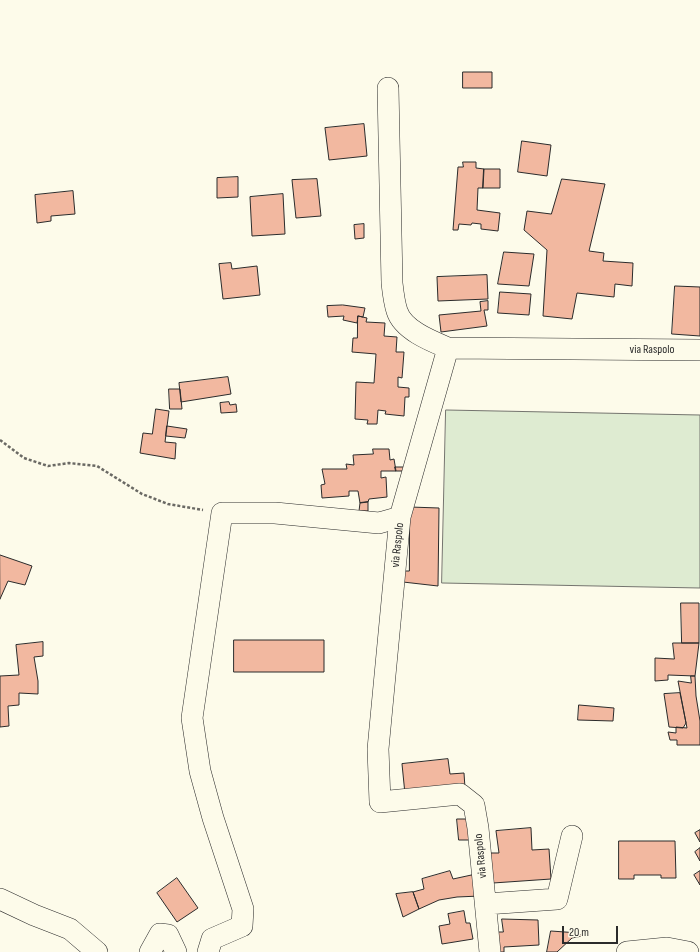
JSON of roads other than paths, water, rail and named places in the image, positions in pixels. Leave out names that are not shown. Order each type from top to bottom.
[{"type":"street","points":[[388,88],[392,283],[397,312],[403,322],[425,338],[448,348]]},
{"type":"street","name":"via Raspolo","points":[[490,952],[478,828],[474,805],[460,794],[380,802],[378,749],[400,523],[448,348],[700,350]]},
{"type":"street","points":[[208,952],[212,939],[242,926],[243,909],[213,818],[200,771],[192,718],[222,513],[275,513],[379,523],[400,523]]},
{"type":"street","points":[[486,904],[557,899],[572,836]]},
{"type":"street","points":[[0,899],[34,915],[70,929],[97,952]]},
{"type":"street","points":[[150,952],[160,934],[168,935],[176,952]]},
{"type":"street","points":[[627,952],[667,948],[688,952]]}]
